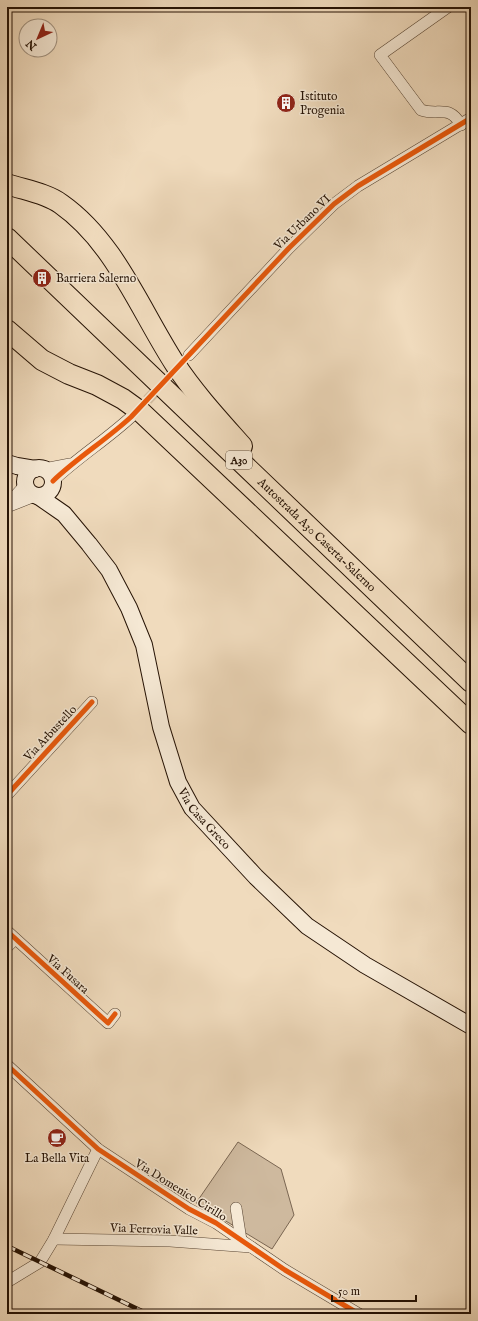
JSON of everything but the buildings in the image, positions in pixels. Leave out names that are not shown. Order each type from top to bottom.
[{"type":"highway","points":[[7,184],[42,195],[60,203],[95,235],[112,259],[167,352],[187,381],[210,410],[324,541]]},
{"type":"highway","name":"Autostrada A30 Caserta-Salerno","points":[[7,238],[471,682]]},
{"type":"highway","name":"A30","points":[[7,330],[42,360],[104,389],[141,412],[471,724]]},
{"type":"main road","points":[[12,465],[46,476],[64,514]]},
{"type":"main road","points":[[12,465],[31,490],[64,514]]},
{"type":"main road","points":[[31,490],[28,474],[46,476]]},
{"type":"main road","points":[[31,490],[47,494],[46,476]]},
{"type":"main road","name":"Via Casa Greco","points":[[64,514],[109,570],[129,608],[144,645],[161,726],[178,782],[192,808],[256,877],[307,926],[365,965],[471,1026]]},
{"type":"street","points":[[448,7],[380,55],[421,110],[427,112],[450,112],[456,116],[461,125]]},
{"type":"street","name":"Via Urbano VI","points":[[189,355],[289,248],[334,204],[358,186],[471,118]]},
{"type":"street","points":[[46,476],[71,464],[111,435],[131,417]]},
{"type":"street","points":[[7,506],[31,490]]},
{"type":"street","name":"Via Arbustello","points":[[7,795],[92,702]]},
{"type":"street","points":[[7,947],[11,935]]},
{"type":"street","name":"Via Fusara","points":[[11,935],[108,1024],[115,1014]]},
{"type":"street","name":"Via Domenico Cirillo","points":[[7,1065],[98,1149],[189,1209],[216,1223],[285,1270],[359,1314]]},
{"type":"street","points":[[7,1282],[40,1262],[54,1239],[98,1149]]},
{"type":"street","points":[[236,1208],[241,1240]]},
{"type":"street","name":"Via Ferrovia Valle","points":[[54,1239],[170,1241],[252,1247]]},
{"type":"shaded area","points":[[238,1142],[281,1169],[294,1215],[272,1249],[196,1203]]},
{"type":"tunnel","points":[[136,412],[180,365]]},
{"type":"railway","points":[[7,1246],[148,1314]]},
{"type":"cycle path","points":[[53,481],[131,417],[289,248],[334,204],[358,186],[471,118]]},
{"type":"cycle path","points":[[7,795],[92,702]]},
{"type":"cycle path","points":[[7,931],[108,1023],[115,1014]]},
{"type":"cycle path","points":[[7,1065],[98,1149],[189,1209],[216,1223],[285,1270],[359,1314]]},
{"type":"place","name":"Istituto Progenia","points":[[286,103]]},
{"type":"place","name":"Barriera Salerno","points":[[42,278]]},
{"type":"place","name":"La Bella Vita","points":[[57,1138]]}]
